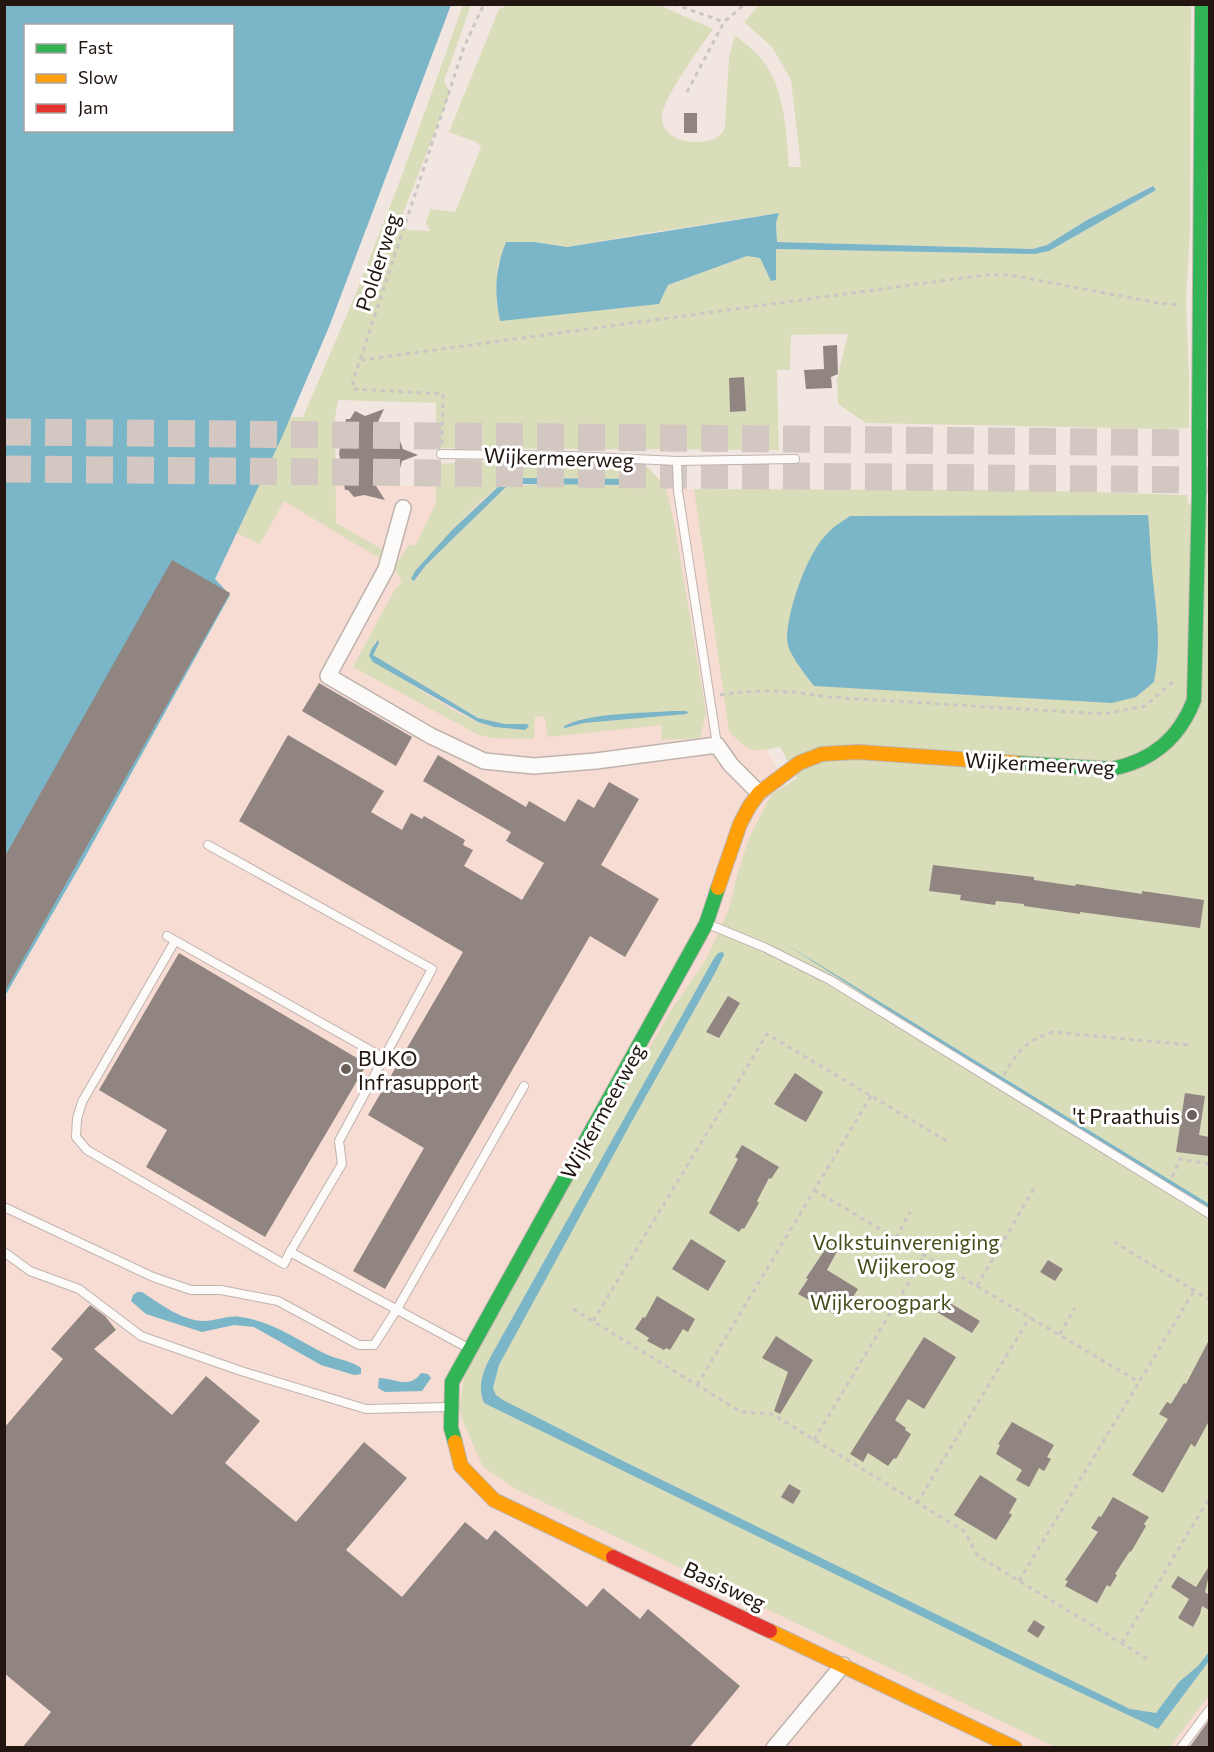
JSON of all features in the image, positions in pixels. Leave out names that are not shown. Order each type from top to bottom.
[{"type":"street","name":"Wijkermeerweg","points":[[451,1428],[452,1383],[706,924],[740,824],[759,793],[798,763],[835,752],[1111,769],[1130,766],[1149,758],[1176,735],[1191,710],[1194,700],[1199,494],[1198,305],[1202,4]]},
{"type":"street","points":[[403,508],[386,569],[328,676],[431,736],[484,761],[534,766],[596,761],[717,745],[731,765],[759,793]]},
{"type":"street","name":"Basisweg","points":[[451,1428],[461,1466],[494,1500],[1015,1748]]},
{"type":"street","points":[[774,1748],[843,1665]]},
{"type":"lane","name":"Wijkermeerweg","points":[[441,454],[572,456],[677,461],[795,459]]},
{"type":"lane","points":[[677,461],[678,491],[717,745]]},
{"type":"lane","points":[[175,941],[82,1102],[77,1119],[76,1137],[87,1150],[284,1264],[342,1164],[339,1141],[432,969],[208,845]]},
{"type":"lane","points":[[706,924],[766,948],[830,980],[1209,1214]]},
{"type":"lane","points":[[167,936],[384,1058]]},
{"type":"lane","points":[[4,1207],[153,1277],[191,1290],[221,1290],[278,1301],[359,1345],[374,1345],[397,1309],[524,1086]]},
{"type":"lane","points":[[4,1252],[30,1271],[79,1289],[141,1336],[241,1371],[366,1409],[452,1407]]},
{"type":"lane","points":[[290,1252],[470,1349]]},
{"type":"lane","points":[[1181,1748],[1209,1709]]},
{"type":"path","name":"Polderweg","points":[[441,454],[442,394],[353,389],[353,381],[464,47],[484,4]]},
{"type":"path","points":[[674,4],[724,22]]},
{"type":"path","points":[[687,92],[724,22],[745,4]]},
{"type":"path","points":[[361,360],[984,275],[1010,275],[1158,303],[1198,305]]},
{"type":"path","points":[[710,697],[747,691],[806,693],[827,698],[1104,714],[1145,706],[1179,676]]},
{"type":"path","points":[[1006,1071],[1017,1053],[1036,1037],[1053,1032],[1190,1044]]},
{"type":"path","points":[[593,1321],[767,1034],[950,1143]]},
{"type":"path","points":[[697,1385],[871,1096]]},
{"type":"path","points":[[1170,1180],[1180,1160],[1209,1164]]},
{"type":"path","points":[[977,1286],[1036,1185]]},
{"type":"path","points":[[814,1190],[1139,1382]]},
{"type":"path","points":[[896,1238],[910,1212]]},
{"type":"path","points":[[1114,1242],[1209,1300]]},
{"type":"path","points":[[814,1440],[924,1255]]},
{"type":"path","points":[[1019,1581],[1194,1290]]},
{"type":"path","points":[[1060,1334],[1075,1308]]},
{"type":"path","points":[[573,1310],[741,1412],[772,1414],[964,1531],[978,1556],[1151,1661]]},
{"type":"path","points":[[917,1503],[1030,1317]]},
{"type":"path","points":[[1122,1643],[1209,1497]]},
{"type":"shaded area","points":[[259,484],[694,489],[718,654],[792,799],[1209,1675],[1209,1747],[5,1748],[5,996],[84,859],[230,595],[215,580]]},
{"type":"green space","points":[[511,4],[659,5],[713,29],[668,98],[662,117],[669,133],[686,141],[706,141],[715,138],[721,134],[725,126],[729,57],[735,36],[754,51],[772,76],[785,120],[789,167],[801,167],[791,80],[772,47],[744,22],[759,5],[1191,5],[1190,229],[1186,300],[1189,428],[866,423],[838,404],[837,379],[848,334],[791,335],[790,370],[777,370],[779,450],[436,448],[436,403],[338,400],[335,418],[336,523],[385,551],[381,559],[284,501],[260,544],[237,533],[290,417],[303,417],[356,293],[401,178],[463,5],[471,5],[444,81],[450,93],[402,216],[402,225],[408,230],[430,231],[426,222],[431,209],[455,212],[481,148],[478,143],[449,132],[499,9]],"holes":[[[1152,186],[1156,190],[1049,251],[1035,254],[775,249],[775,280],[771,280],[760,258],[747,256],[668,285],[659,304],[500,320],[497,292],[498,263],[534,242],[567,247],[779,213],[776,223],[777,242],[1032,249],[1047,245],[1087,220]]]},
{"type":"green space","points":[[472,462],[637,464],[649,468],[666,488],[674,522],[706,713],[700,738],[662,740],[661,725],[548,737],[545,718],[539,716],[535,717],[534,739],[493,738],[479,735],[353,667],[394,591],[402,582],[394,568],[409,544],[415,546],[436,503],[435,464]],"holes":[[[518,478],[633,479],[507,486],[426,565],[415,581],[411,579],[476,505],[492,492]],[[375,642],[379,643],[373,655],[478,718],[505,724],[527,724],[507,727],[483,724],[450,708],[369,656]],[[648,713],[688,713],[584,723],[565,728],[568,723]]]},
{"type":"green space","name":"Volkstuinvereniging Wijkeroog","points":[[694,489],[1022,490],[1187,495],[1188,504],[1209,503],[1210,1694],[1170,1747],[1055,1747],[516,1489],[483,1467],[464,1424],[459,1407],[465,1374],[473,1351],[672,1009],[704,963],[729,909],[749,838],[771,795],[797,778],[780,747],[763,750],[751,749],[729,731]]},
{"type":"water","points":[[5,5],[451,5],[329,327],[282,437],[215,579],[230,595],[84,859],[5,996]]},
{"type":"water","points":[[1153,186],[1156,190],[1049,251],[1035,254],[776,249],[776,280],[771,281],[760,258],[747,256],[668,285],[659,304],[500,321],[497,281],[506,242],[534,242],[567,247],[779,213],[776,223],[777,242],[1032,249],[1047,245],[1087,220]]},
{"type":"water","points":[[518,478],[633,479],[635,481],[634,485],[519,484],[507,486],[426,565],[414,581],[411,579],[415,571],[452,530],[505,481]]},
{"type":"water","points":[[1148,515],[1158,626],[1158,653],[1154,682],[1136,697],[1112,703],[814,686],[790,651],[787,639],[790,613],[806,568],[820,542],[833,528],[850,516]]},
{"type":"water","points":[[378,640],[379,643],[373,655],[478,718],[529,726],[525,730],[494,727],[478,722],[373,662],[369,656]]},
{"type":"water","points":[[688,712],[687,714],[563,727],[572,722],[599,716]]},
{"type":"water","points":[[784,943],[1209,1204],[1209,1216]]},
{"type":"water","points":[[723,952],[724,955],[715,973],[499,1365],[493,1388],[496,1395],[619,1459],[1130,1709],[1156,1713],[1179,1682],[1198,1666],[1209,1652],[1209,1661],[1158,1729],[484,1403],[481,1391],[482,1379],[491,1356],[713,960],[718,953]]},
{"type":"water","points":[[137,1292],[142,1292],[187,1318],[208,1321],[236,1317],[263,1323],[328,1355],[350,1362],[361,1368],[361,1374],[354,1375],[321,1365],[254,1327],[234,1325],[202,1332],[146,1314],[131,1301]]},
{"type":"water","points":[[421,1373],[428,1374],[431,1378],[422,1391],[385,1392],[378,1388],[379,1378],[407,1382],[412,1381]]},
{"type":"building","points":[[684,113],[697,113],[697,133],[684,133]]},
{"type":"building","points":[[837,345],[838,374],[831,377],[832,388],[806,389],[804,370],[824,369],[823,346]]},
{"type":"building","points":[[744,377],[746,411],[730,412],[729,378]]},
{"type":"building","points":[[384,409],[377,424],[382,442],[400,441],[403,449],[418,455],[402,461],[400,468],[382,468],[376,486],[385,500],[364,495],[354,497],[348,490],[345,490],[339,453],[346,419],[350,419],[355,411],[365,416]]},
{"type":"building","points":[[172,560],[230,593],[4,993],[4,858]]},
{"type":"building","points":[[319,683],[412,737],[396,766],[302,711]]},
{"type":"building","points":[[288,735],[384,791],[371,812],[402,830],[411,813],[422,819],[424,816],[465,840],[463,845],[473,850],[464,866],[522,900],[544,863],[506,841],[511,832],[423,781],[438,755],[526,807],[529,801],[565,822],[578,799],[594,808],[609,782],[639,799],[601,865],[659,899],[625,957],[590,936],[385,1289],[353,1271],[424,1148],[368,1115],[463,952],[239,821]]},
{"type":"building","points":[[933,865],[1034,877],[1034,880],[1075,886],[1076,884],[1142,894],[1142,891],[1204,900],[1200,928],[1080,912],[1080,914],[1024,906],[1024,904],[996,901],[995,905],[960,900],[961,895],[929,891]]},
{"type":"building","points":[[179,953],[367,1064],[265,1237],[146,1167],[167,1130],[99,1090]]},
{"type":"building","points":[[728,996],[740,1003],[719,1038],[706,1032]]},
{"type":"building","points":[[795,1073],[823,1092],[806,1122],[774,1104]]},
{"type":"building","name":"'t Praathuis","points":[[1185,1093],[1205,1096],[1199,1135],[1209,1137],[1209,1156],[1176,1152]]},
{"type":"building","points":[[742,1145],[779,1167],[771,1179],[769,1178],[757,1201],[759,1203],[744,1229],[742,1228],[739,1232],[709,1213],[738,1159],[735,1157]]},
{"type":"building","points":[[691,1239],[726,1261],[708,1291],[672,1269]]},
{"type":"building","points":[[832,1239],[841,1244],[827,1270],[858,1289],[850,1302],[847,1300],[838,1316],[798,1294]]},
{"type":"building","points":[[1048,1260],[1063,1269],[1055,1281],[1040,1272]]},
{"type":"building","points":[[657,1296],[695,1319],[688,1332],[683,1329],[670,1350],[666,1348],[664,1350],[647,1341],[649,1338],[635,1329],[643,1317],[645,1318]]},
{"type":"building","points":[[945,1300],[980,1321],[972,1333],[937,1312]]},
{"type":"building","points":[[90,1305],[105,1316],[116,1330],[94,1349],[172,1415],[206,1376],[260,1421],[225,1463],[296,1522],[364,1442],[407,1478],[346,1550],[402,1597],[465,1522],[487,1540],[495,1530],[587,1607],[603,1588],[640,1619],[648,1609],[740,1686],[689,1748],[22,1748],[51,1712],[4,1673],[4,1428],[63,1359],[51,1349]]},
{"type":"building","points":[[776,1336],[813,1360],[780,1414],[774,1411],[788,1372],[762,1358]]},
{"type":"building","points":[[924,1337],[956,1357],[924,1409],[908,1399],[895,1420],[911,1434],[896,1459],[894,1458],[888,1466],[868,1453],[863,1462],[850,1454]]},
{"type":"building","points":[[1209,1340],[1209,1421],[1195,1447],[1191,1444],[1163,1493],[1132,1475],[1168,1419],[1159,1414],[1167,1402],[1171,1404],[1184,1383],[1186,1384]]},
{"type":"building","points":[[1012,1422],[1054,1445],[1047,1457],[1051,1459],[1044,1471],[1039,1468],[1029,1487],[1016,1480],[1022,1470],[996,1454],[1000,1445],[998,1444]]},
{"type":"building","points":[[980,1475],[1017,1499],[1009,1513],[1012,1515],[996,1540],[954,1515]]},
{"type":"building","points":[[789,1484],[801,1491],[793,1504],[781,1497]]},
{"type":"building","points":[[1113,1497],[1149,1517],[1131,1552],[1115,1574],[1117,1575],[1110,1587],[1107,1585],[1097,1603],[1065,1586],[1068,1581],[1065,1580],[1098,1532],[1091,1528]]},
{"type":"building","points":[[1208,1568],[1209,1575],[1205,1592],[1209,1595],[1209,1610],[1202,1606],[1193,1627],[1178,1618],[1189,1599],[1171,1587],[1178,1576],[1196,1587]]},
{"type":"building","points":[[1034,1620],[1045,1627],[1038,1638],[1027,1631]]},
{"type":"building","points":[[1209,1720],[1209,1748],[1189,1748]]},
{"type":"tunnel","points":[[4,432],[1210,443]]},
{"type":"tunnel","points":[[4,469],[1210,480]]},
{"type":"traffic: fast","points":[[1199,428],[1202,4]]},
{"type":"traffic: fast","points":[[1199,428],[1199,494]]},
{"type":"traffic: fast","points":[[1016,763],[1111,769],[1151,754],[1172,737],[1180,726],[1194,700],[1199,494]]},
{"type":"traffic: fast","points":[[455,1442],[451,1428],[452,1382],[706,924],[718,888]]},
{"type":"traffic: slow","points":[[718,888],[740,824],[749,807],[759,793],[799,763],[822,754],[858,752],[1016,763]]},
{"type":"traffic: slow","points":[[455,1442],[461,1466],[494,1500],[613,1557]]},
{"type":"traffic: slow","points":[[770,1631],[1015,1748]]},
{"type":"traffic: jam","points":[[613,1557],[770,1631]]},
{"type":"place","name":"BUKO Infrasupport","points":[[346,1069]]},
{"type":"place","name":"'t Praathuis","points":[[1192,1115]]},
{"type":"park label","name":"Wijkeroogpark","points":[[881,1301]]}]
